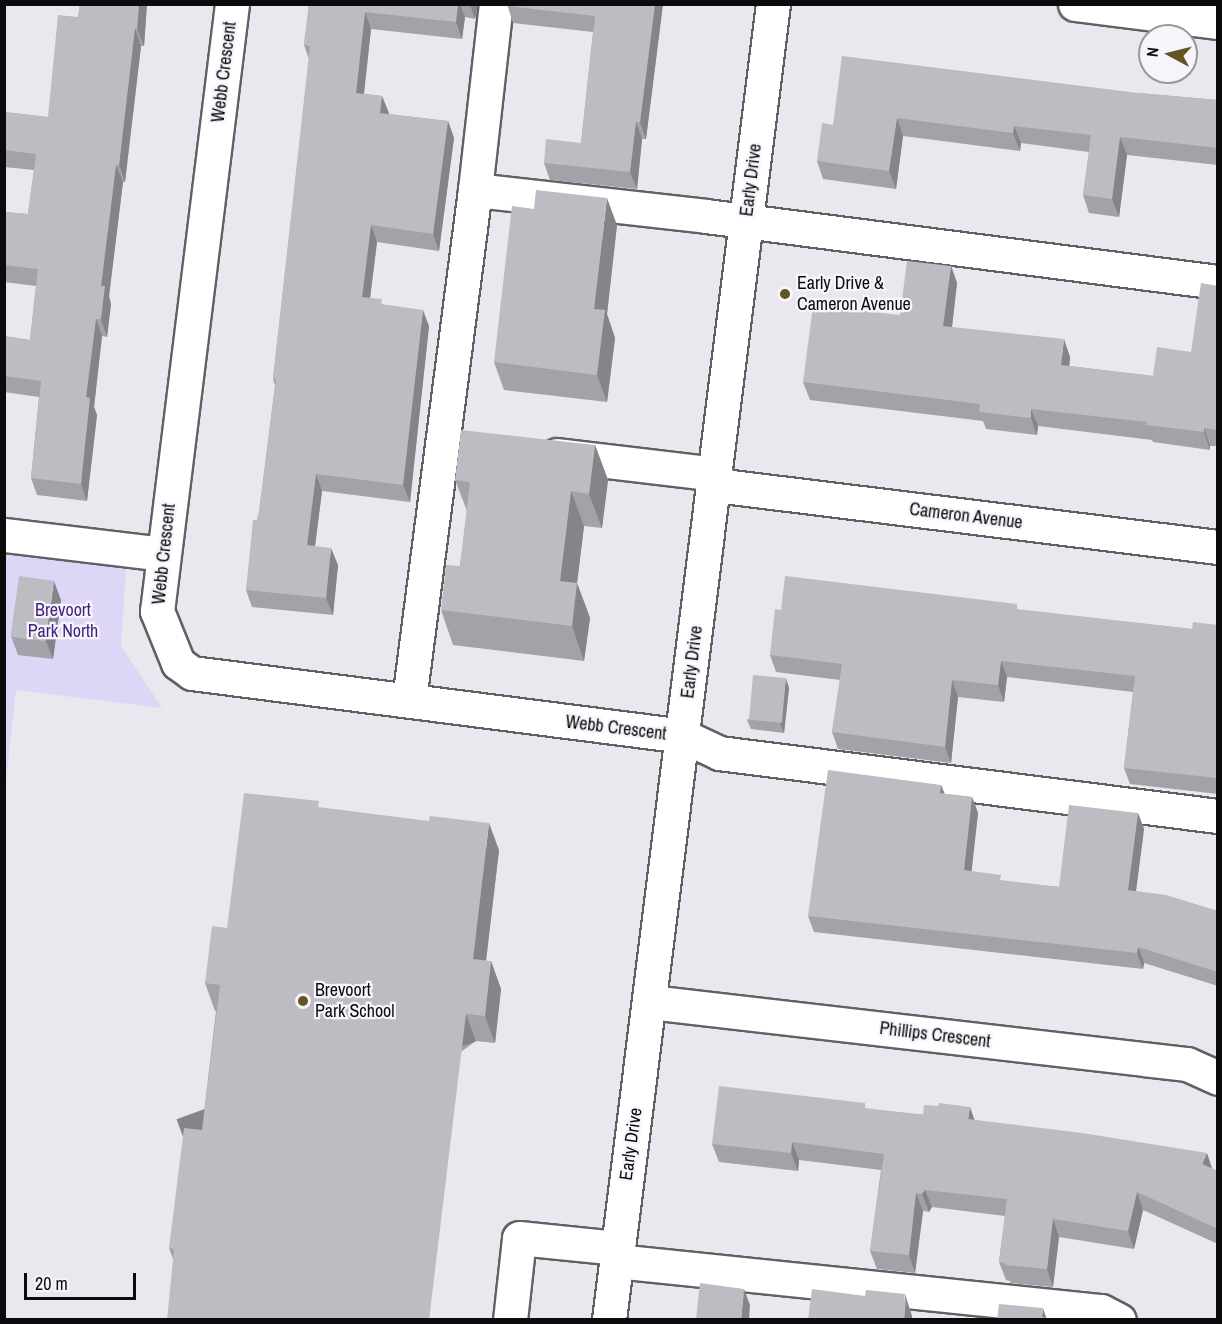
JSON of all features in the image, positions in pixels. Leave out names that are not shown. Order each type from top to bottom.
[{"type":"street","name":"Webb Crescent","points":[[232,4],[157,611],[178,663],[192,674],[683,736],[719,753],[1218,816]]},
{"type":"street","points":[[409,700],[475,190],[496,4]]},
{"type":"street","name":"Early Drive","points":[[609,1320],[773,4]]},
{"type":"street","points":[[1075,4],[1218,22]]},
{"type":"street","points":[[475,190],[746,221],[1218,282]]},
{"type":"street","points":[[442,441],[477,446]]},
{"type":"street","name":"Cameron Avenue","points":[[524,451],[1218,547]]},
{"type":"street","points":[[4,535],[163,554]]},
{"type":"street","name":"Phillips Crescent","points":[[650,1002],[1187,1064],[1218,1078]]},
{"type":"street","points":[[510,1320],[519,1238],[617,1254],[1101,1311],[1119,1320]]},
{"type":"green space","name":"Brevoort Park North","points":[[5,552],[126,569],[121,646],[162,708],[16,690],[5,790]]},
{"type":"building","points":[[80,4],[139,4],[101,286],[105,286],[101,319],[96,319],[86,397],[90,398],[81,484],[31,478],[41,381],[4,376],[4,336],[30,340],[38,269],[4,265],[4,212],[28,214],[36,154],[4,150],[4,112],[48,117],[58,15],[78,17]]},
{"type":"building","points":[[309,4],[458,4],[456,22],[365,12],[356,93],[382,96],[380,113],[448,121],[433,234],[371,225],[362,297],[382,299],[381,304],[423,310],[403,485],[316,474],[307,545],[331,548],[326,598],[246,590],[253,520],[257,520],[259,512],[276,379],[273,379],[310,46],[304,45]]},
{"type":"building","points":[[507,4],[655,4],[640,122],[636,122],[630,172],[544,163],[546,139],[581,143],[595,16],[507,6]]},
{"type":"building","points":[[842,56],[1138,93],[1218,100],[1218,148],[1120,137],[1112,199],[1083,195],[1091,135],[1014,126],[1013,133],[897,118],[889,171],[817,161],[822,123],[833,125]]},
{"type":"building","points":[[536,190],[607,198],[594,309],[605,310],[597,375],[494,362],[512,206],[534,209]]},
{"type":"building","points":[[907,261],[951,266],[943,326],[1064,339],[1061,365],[1153,376],[1157,347],[1191,352],[1201,283],[1218,286],[1218,430],[1204,428],[1204,432],[1146,425],[1147,422],[1031,409],[1031,418],[979,412],[980,404],[803,382],[813,306],[900,315]]},
{"type":"building","points":[[461,430],[595,445],[589,494],[571,491],[560,581],[577,583],[572,626],[441,610],[446,565],[460,566],[470,482],[455,480]]},
{"type":"building","points":[[19,576],[54,581],[45,641],[11,636]]},
{"type":"building","points":[[785,576],[1017,604],[1017,609],[1192,629],[1193,622],[1218,625],[1217,778],[1124,768],[1135,676],[1001,661],[998,685],[952,680],[945,747],[832,732],[842,664],[770,655],[775,609],[781,610]]},
{"type":"building","points":[[753,675],[786,678],[782,723],[749,720]]},
{"type":"building","points":[[828,770],[941,785],[940,793],[972,797],[964,870],[1001,875],[1000,880],[1059,887],[1069,805],[1138,813],[1128,890],[1166,895],[1218,911],[1218,972],[1138,947],[1137,953],[808,916]]},
{"type":"building","points":[[244,793],[319,801],[318,807],[429,821],[430,816],[489,823],[473,959],[491,961],[485,1016],[466,1014],[429,1320],[167,1320],[174,1249],[169,1248],[184,1128],[202,1130],[220,985],[205,983],[212,926],[227,928]]},
{"type":"building","points":[[719,1086],[865,1103],[865,1108],[923,1115],[924,1105],[938,1106],[939,1103],[970,1107],[968,1119],[1082,1133],[1207,1153],[1202,1164],[1218,1171],[1218,1229],[1137,1192],[1128,1231],[1053,1219],[1047,1269],[1005,1265],[999,1262],[1007,1199],[925,1190],[922,1194],[916,1193],[909,1255],[870,1251],[884,1154],[792,1142],[791,1153],[712,1144]]},
{"type":"building","points":[[700,1283],[744,1289],[741,1320],[696,1320]]},
{"type":"building","points":[[812,1289],[865,1296],[866,1290],[905,1294],[904,1320],[808,1320]]},
{"type":"building","points":[[999,1304],[1043,1308],[1042,1317],[1060,1320],[997,1320]]},
{"type":"place","name":"Early Drive & Cameron Avenue","points":[[785,294]]},
{"type":"place","name":"Brevoort Park School","points":[[303,1001]]}]
